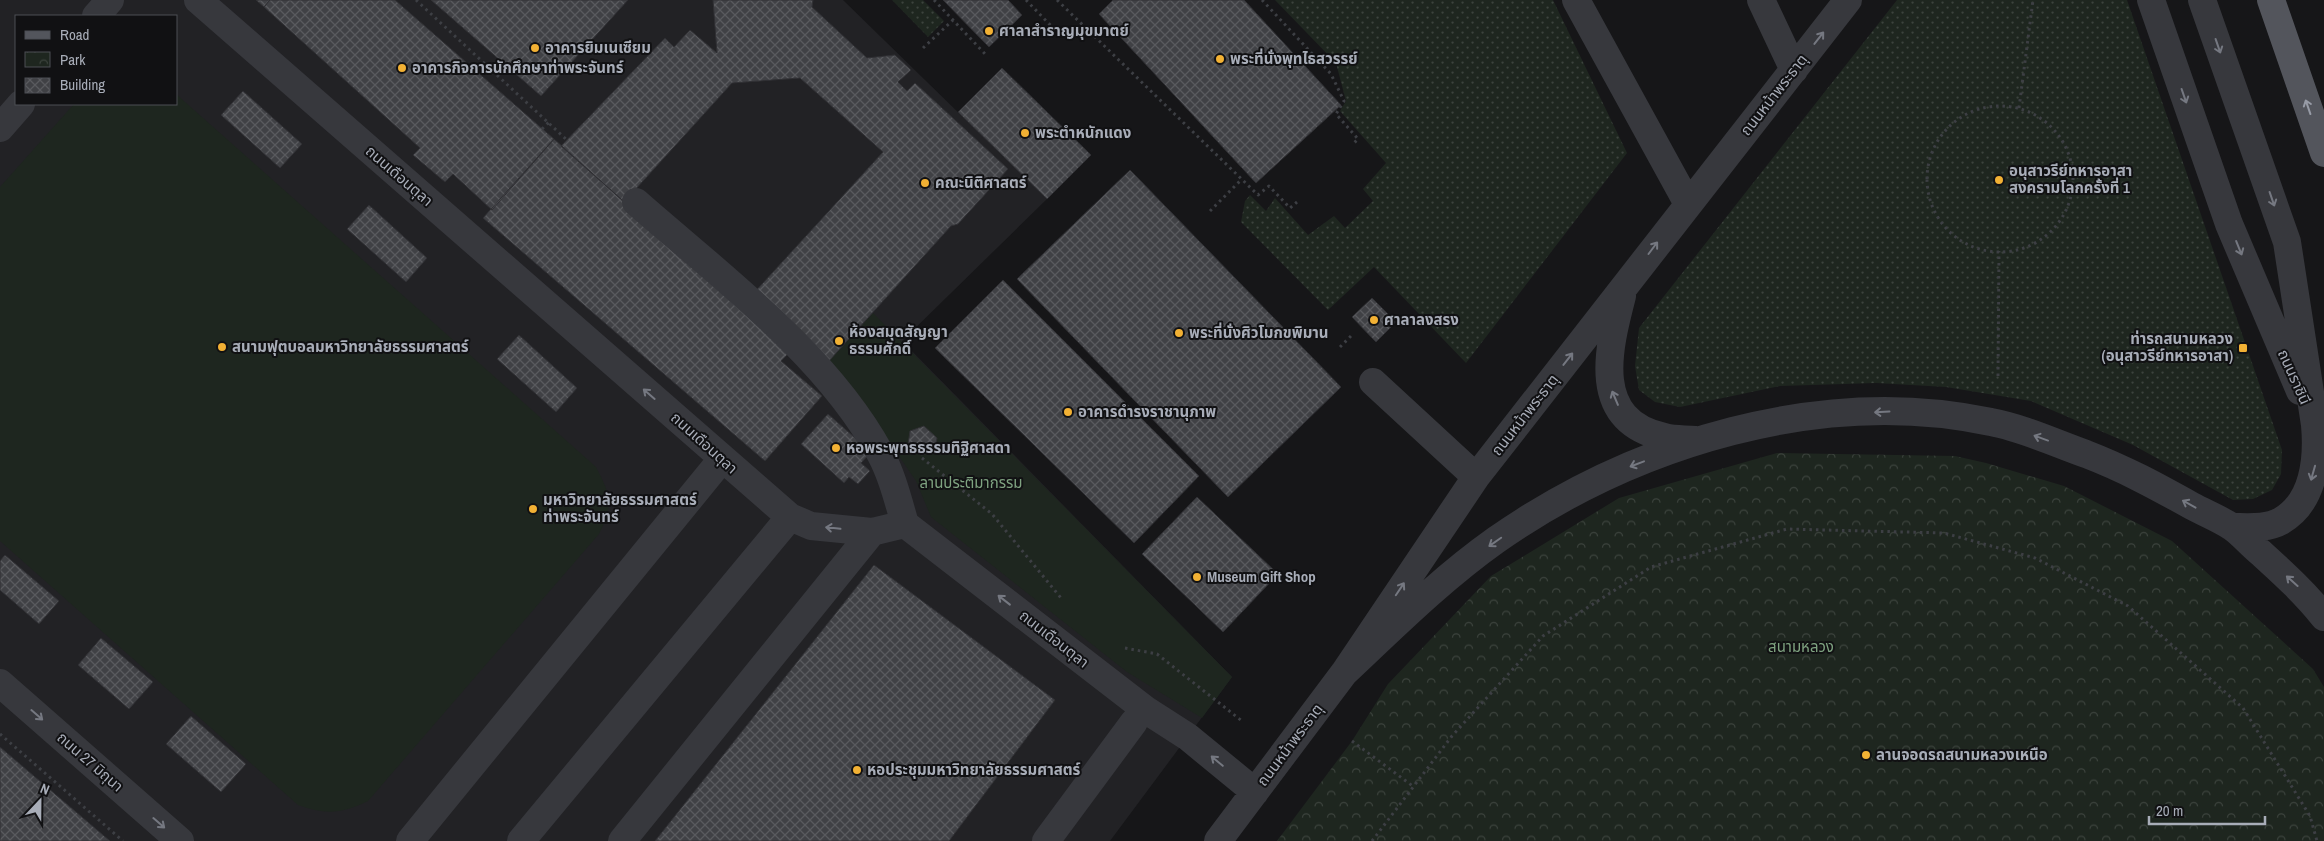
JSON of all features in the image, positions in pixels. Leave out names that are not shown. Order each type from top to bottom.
[{"type":"main road","points":[[2271,0],[2324,153]]},
{"type":"street","points":[[97,15],[110,0]]},
{"type":"street","name":"ถนนเดือนตุลา","points":[[198,0],[790,518],[811,526],[872,532],[905,524],[1146,710],[1188,737],[1255,792]]},
{"type":"street","points":[[1576,0],[1688,204]]},
{"type":"street","points":[[1761,0],[1794,70]]},
{"type":"street","name":"ถนนหน้าพระธาตุ","points":[[1218,841],[1344,673],[1476,478],[1848,0]]},
{"type":"street","name":"ถนนราชินี","points":[[2151,0],[2229,224],[2315,425]]},
{"type":"street","name":"ถนนราชินี","points":[[2202,0],[2287,242],[2315,425]]},
{"type":"street","points":[[0,128],[20,105]]},
{"type":"street","points":[[636,202],[802,348],[857,416],[880,454],[894,486],[905,524]]},
{"type":"street","points":[[1624,287],[1613,332],[1608,364],[1612,391],[1620,411],[1636,426],[1657,435],[1699,440]]},
{"type":"street","points":[[1373,382],[1476,478]]},
{"type":"street","points":[[1344,673],[1429,593],[1496,540],[1562,500],[1620,470],[1699,440],[1766,423],[1826,414],[1894,411],[1954,416],[1992,422],[2125,468],[2232,527],[2305,593],[2324,617]]},
{"type":"street","points":[[2232,527],[2266,526],[2280,522],[2295,510],[2313,475],[2317,452],[2315,425]]},
{"type":"street","points":[[410,841],[722,459]]},
{"type":"street","points":[[521,841],[790,518]]},
{"type":"street","points":[[622,841],[872,532]]},
{"type":"street","name":"ถนน 27 มิถุนา","points":[[0,683],[180,841]]},
{"type":"street","points":[[1046,841],[1134,722]]},
{"type":"path","points":[[416,0],[568,140]]},
{"type":"path","points":[[934,0],[987,56]]},
{"type":"path","points":[[1026,0],[1056,31]]},
{"type":"path","points":[[1057,0],[1258,195],[1269,186],[1290,208],[1297,202]]},
{"type":"path","points":[[1262,0],[1331,74],[1344,101],[1336,114],[1358,139],[1353,144]]},
{"type":"path","points":[[2019,109],[2032,0]]},
{"type":"path","points":[[923,48],[953,20]]},
{"type":"path","points":[[2008,106],[2019,109],[2030,112],[2051,126],[2067,147],[2071,159],[2073,184],[2067,209],[2053,230],[2040,240],[2017,250],[1989,251],[1967,244],[1946,228],[1930,202],[1926,177],[1932,152],[1944,130],[1957,119],[1980,108],[2008,106]]},
{"type":"path","points":[[542,129],[549,122]]},
{"type":"path","points":[[1210,211],[1241,180]]},
{"type":"path","points":[[1998,376],[1999,251]]},
{"type":"path","points":[[1340,347],[1352,336]]},
{"type":"path","points":[[916,453],[992,514],[1065,603]]},
{"type":"path","points":[[1372,841],[1452,736],[1542,636],[1651,567],[1787,529],[1944,533],[2035,558],[2128,606],[2243,708],[2310,816],[2317,841]]},
{"type":"path","points":[[1118,646],[1157,654],[1242,721]]},
{"type":"path","points":[[0,734],[123,841]]},
{"type":"path","points":[[1352,741],[1414,787]]},
{"type":"shaded area","name":"มหาวิทยาลัยธรรมศาสตร์ ท่าพระจันทร์","points":[[0,0],[843,0],[1047,199],[902,341],[1232,677],[1110,841],[0,841]]},
{"type":"green space","points":[[892,0],[923,0],[944,21],[928,37]]},
{"type":"green space","points":[[1275,0],[1553,0],[1627,153],[1466,363],[1374,267],[1328,310],[1241,222],[1245,201],[1250,195],[1266,211],[1275,198],[1308,235],[1334,216],[1345,228],[1373,201],[1363,189],[1386,163],[1340,111],[1346,101],[1336,63]]},
{"type":"green space","points":[[1897,0],[2127,0],[2282,450],[2281,474],[2272,490],[2253,499],[2233,500],[2133,445],[2031,401],[1946,387],[1876,383],[1780,386],[1680,407],[1655,402],[1639,390],[1635,366],[1639,328]]},
{"type":"green space","name":"สนามฟุตบอลมหาวิทยาลัยธรรมศาสตร์","points":[[178,96],[596,467],[605,485],[609,500],[607,515],[599,534],[368,801],[350,809],[333,812],[325,812],[298,805],[0,541],[0,187],[73,105],[178,105]]},
{"type":"green space","name":"ลานประติมากรรม","points":[[873,313],[1232,677],[1202,718],[1127,672],[931,517],[916,481],[890,443],[828,362]]},
{"type":"green space","name":"สนามหลวง","points":[[1777,453],[1955,456],[2064,486],[2172,541],[2313,669],[2324,687],[2324,841],[1277,841],[1352,741],[1388,684],[1491,576],[1619,498]]},
{"type":"building","points":[[256,0],[270,0],[264,7]]},
{"type":"building","name":"อาคารกิจการนักศึกษาท่าพระจันทร์","points":[[270,0],[395,0],[554,139],[492,210],[453,174],[445,182],[413,155],[420,148],[264,7]]},
{"type":"building","name":"อาคารยิมเนเซียม","points":[[431,0],[628,0],[541,96]]},
{"type":"building","name":"คณะนิติศาสตร์","points":[[713,0],[813,0],[812,7],[867,58],[895,55],[911,70],[898,82],[907,91],[915,83],[1008,169],[958,224],[951,226],[828,362],[752,295],[883,152],[800,78],[732,83],[624,202],[561,146],[665,38],[674,47],[690,30],[717,53]]},
{"type":"building","name":"ศาลาสำราญมุขมาตย์","points":[[943,0],[1008,0],[1022,15],[989,47]]},
{"type":"building","name":"พระที่นั่งพุทไธสวรรย์","points":[[1113,0],[1244,0],[1341,105],[1256,183],[1099,14]]},
{"type":"building","name":"พระตำหนักแดง","points":[[1002,68],[1091,155],[1047,199],[958,112]]},
{"type":"building","points":[[243,91],[302,144],[280,168],[221,115]]},
{"type":"building","points":[[554,139],[791,351],[781,361],[822,396],[765,461],[483,218]]},
{"type":"building","name":"พระที่นั่งศิวโมกขพิมาน","points":[[1130,170],[1341,387],[1228,497],[1017,279]]},
{"type":"building","points":[[369,205],[427,258],[406,282],[347,229]]},
{"type":"building","name":"อาคารดำรงราชานุภาพ","points":[[1003,280],[1199,476],[1134,543],[935,348]]},
{"type":"building","name":"ศาลาลงสรง","points":[[1372,298],[1396,322],[1376,342],[1352,317]]},
{"type":"building","points":[[519,335],[577,388],[556,412],[497,359]]},
{"type":"building","name":"หอพระพุทธธรรมทิฐิศาสดา","points":[[828,414],[871,452],[861,463],[870,471],[858,484],[849,477],[844,483],[801,444]]},
{"type":"building","points":[[924,426],[937,438],[934,452],[921,455],[908,445],[910,431]]},
{"type":"building","points":[[1197,497],[1278,574],[1223,632],[1142,554]]},
{"type":"building","points":[[5,555],[59,601],[39,624],[0,590],[0,561]]},
{"type":"building","name":"หอประชุมมหาวิทยาลัยธรรมศาสตร์","points":[[874,565],[1055,700],[949,841],[655,841]]},
{"type":"building","points":[[101,638],[153,682],[129,709],[78,665]]},
{"type":"building","points":[[191,716],[246,764],[221,792],[166,744]]},
{"type":"building","points":[[0,747],[110,841],[0,841]]},
{"type":"place","name":"ศาลาสำราญมุขมาตย์","points":[[989,31]]},
{"type":"place","name":"อาคารยิมเนเซียม","points":[[535,48]]},
{"type":"place","name":"พระที่นั่งพุทไธสวรรย์","points":[[1220,59]]},
{"type":"place","name":"อาคารกิจการนักศึกษาท่าพระจันทร์","points":[[402,68]]},
{"type":"place","name":"พระตำหนักแดง","points":[[1025,133]]},
{"type":"place","name":"อนุสาวรีย์ทหารอาสา สงครามโลกครั้งที่ 1","points":[[1999,180]]},
{"type":"place","name":"คณะนิติศาสตร์","points":[[925,183]]},
{"type":"place","name":"ศาลาลงสรง","points":[[1374,320]]},
{"type":"place","name":"พระที่นั่งศิวโมกขพิมาน","points":[[1179,333]]},
{"type":"place","name":"ห้องสมุดสัญญา ธรรมศักดิ์","points":[[839,341]]},
{"type":"place","name":"สนามฟุตบอลมหาวิทยาลัยธรรมศาสตร์","points":[[222,347]]},
{"type":"place","name":"ท่ารถสนามหลวง (อนุสาวรีย์ทหารอาสา)","points":[[2243,348]]},
{"type":"place","name":"อาคารดำรงราชานุภาพ","points":[[1068,412]]},
{"type":"place","name":"หอพระพุทธธรรมทิฐิศาสดา","points":[[836,448]]},
{"type":"place","name":"มหาวิทยาลัยธรรมศาสตร์ ท่าพระจันทร์","points":[[533,509]]},
{"type":"place","name":"Museum Gift Shop","points":[[1197,577]]},
{"type":"place","name":"ลานจอดรถสนามหลวงเหนือ","points":[[1866,755]]},
{"type":"place","name":"หอประชุมมหาวิทยาลัยธรรมศาสตร์","points":[[857,770]]}]
